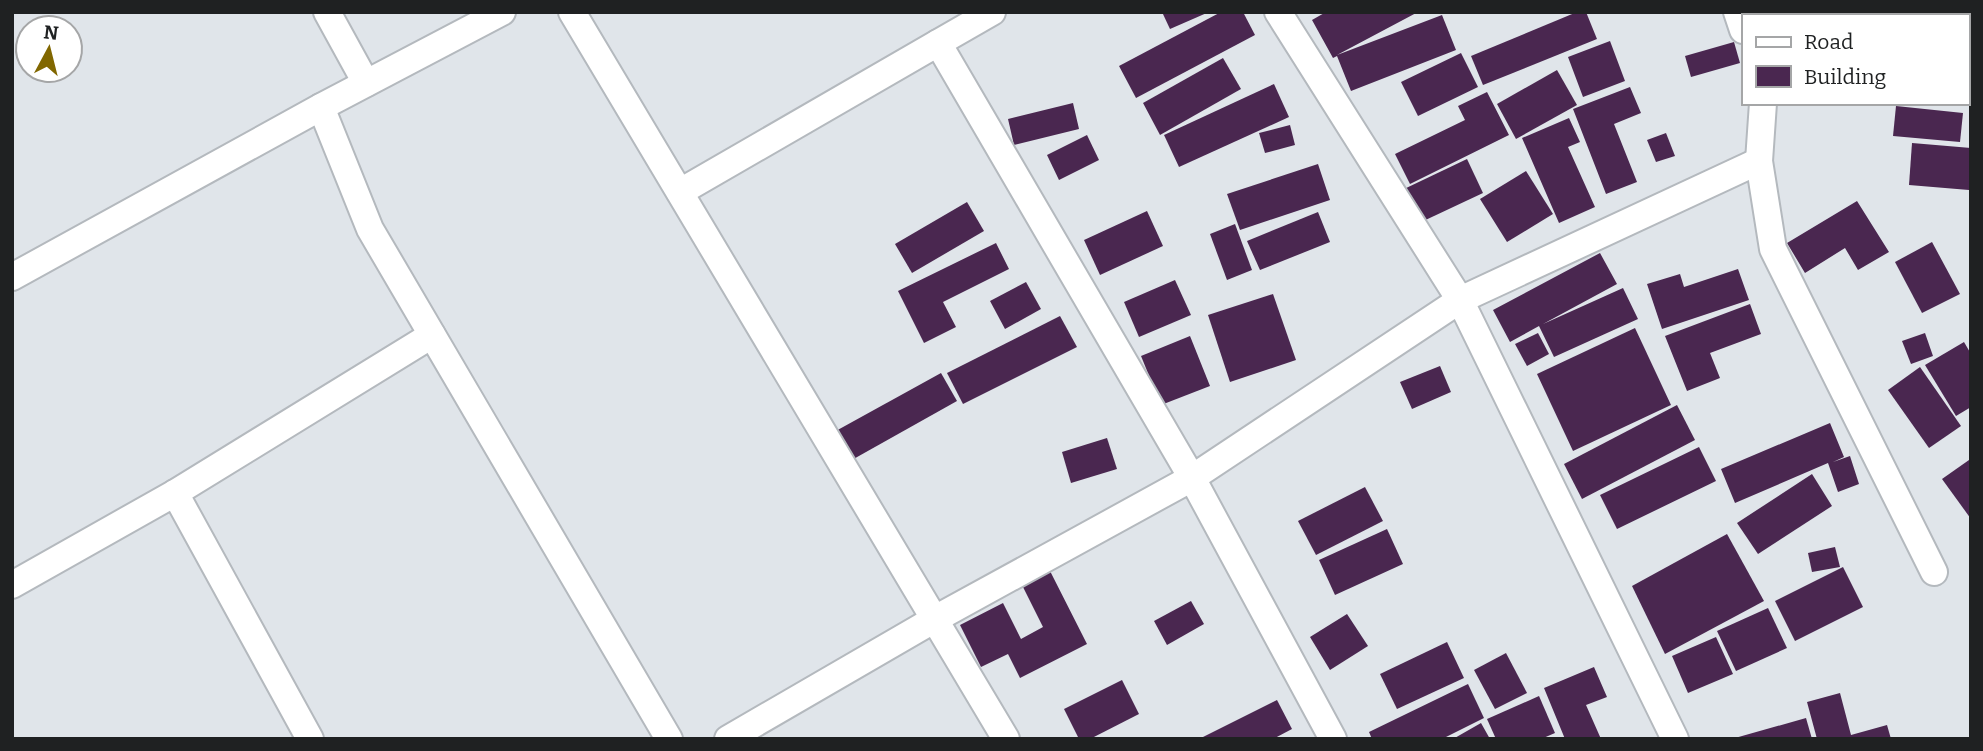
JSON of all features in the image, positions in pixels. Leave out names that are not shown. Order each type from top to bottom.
[{"type":"street","points":[[327,12],[366,83]]},
{"type":"street","points":[[12,277],[321,107],[502,12]]},
{"type":"street","points":[[572,12],[1006,739]]},
{"type":"street","points":[[680,192],[992,12]]},
{"type":"street","points":[[1278,12],[1460,300],[1675,739]]},
{"type":"street","points":[[938,43],[1192,478],[1333,739]]},
{"type":"street","points":[[1763,105],[1759,162],[1773,249],[1934,572]]},
{"type":"street","points":[[321,107],[370,229],[669,739]]},
{"type":"street","points":[[728,739],[935,620],[1192,478],[1460,300],[1759,162]]},
{"type":"street","points":[[12,585],[174,493],[432,335]]},
{"type":"street","points":[[174,493],[310,739]]},
{"type":"building","points":[[1162,12],[1209,12],[1170,29]]},
{"type":"building","points":[[1221,12],[1243,12],[1255,35],[1136,98],[1119,66]]},
{"type":"building","points":[[1326,12],[1418,12],[1337,55],[1442,15],[1456,50],[1351,91],[1337,56],[1333,58],[1312,20]]},
{"type":"building","points":[[1577,12],[1586,12],[1597,39],[1483,85],[1471,56]]},
{"type":"building","points":[[1610,41],[1625,81],[1583,97],[1568,57]]},
{"type":"building","points":[[1734,42],[1740,63],[1691,77],[1685,56]]},
{"type":"building","points":[[1461,53],[1478,87],[1418,116],[1401,82]]},
{"type":"building","points":[[1223,58],[1241,89],[1160,135],[1143,103]]},
{"type":"building","points":[[1557,70],[1577,105],[1516,139],[1497,104]]},
{"type":"building","points":[[1274,84],[1289,117],[1179,167],[1164,135]]},
{"type":"building","points":[[1630,87],[1641,113],[1614,124],[1637,182],[1606,194],[1573,109]]},
{"type":"building","points":[[1487,92],[1509,135],[1410,184],[1395,154],[1465,120],[1458,106]]},
{"type":"building","points":[[1073,103],[1079,129],[1014,145],[1008,119]]},
{"type":"building","points":[[1896,106],[1963,113],[1960,142],[1893,136]]},
{"type":"building","points":[[1569,118],[1580,142],[1568,147],[1595,207],[1559,223],[1522,138]]},
{"type":"building","points":[[1290,125],[1295,145],[1265,153],[1259,133]]},
{"type":"building","points":[[1666,133],[1675,156],[1656,162],[1647,140]]},
{"type":"building","points":[[1087,135],[1099,160],[1059,180],[1047,155]]},
{"type":"building","points":[[1912,143],[1971,148],[1969,190],[1909,185]]},
{"type":"building","points":[[1467,159],[1483,193],[1417,224],[1402,190]]},
{"type":"building","points":[[1318,164],[1330,200],[1240,230],[1227,194]]},
{"type":"building","points":[[1526,171],[1553,214],[1507,242],[1480,199]]},
{"type":"building","points":[[1857,201],[1889,252],[1858,270],[1845,248],[1805,273],[1787,243]]},
{"type":"building","points":[[967,202],[984,231],[912,273],[895,244]]},
{"type":"building","points":[[1147,211],[1163,246],[1100,275],[1084,240]]},
{"type":"building","points":[[1318,212],[1330,242],[1260,270],[1247,241]]},
{"type":"building","points":[[1235,224],[1252,270],[1227,280],[1210,234]]},
{"type":"building","points":[[1932,242],[1960,294],[1922,313],[1895,262]]},
{"type":"building","points":[[996,243],[1009,269],[943,302],[956,327],[924,343],[898,291]]},
{"type":"building","points":[[1600,253],[1617,284],[1543,324],[1623,288],[1638,319],[1554,357],[1539,326],[1510,342],[1493,310]]},
{"type":"building","points":[[1738,269],[1749,300],[1662,329],[1647,284],[1680,274],[1684,287]]},
{"type":"building","points":[[1175,280],[1191,315],[1139,337],[1124,302]]},
{"type":"building","points":[[1026,282],[1041,309],[1005,329],[990,301]]},
{"type":"building","points":[[1273,294],[1296,360],[1230,382],[1208,315]]},
{"type":"building","points":[[1750,304],[1761,334],[1710,353],[1720,378],[1687,391],[1665,336]]},
{"type":"building","points":[[1060,316],[1077,347],[963,404],[947,373]]},
{"type":"building","points":[[1635,328],[1671,405],[1573,451],[1537,374]]},
{"type":"building","points":[[1538,333],[1549,354],[1527,366],[1515,344]]},
{"type":"building","points":[[1925,333],[1933,356],[1911,364],[1902,341]]},
{"type":"building","points":[[1190,336],[1210,386],[1161,405],[1141,356]]},
{"type":"building","points":[[1964,342],[1971,354],[1971,407],[1956,416],[1925,365]]},
{"type":"building","points":[[1440,366],[1451,392],[1412,409],[1400,382]]},
{"type":"building","points":[[1920,367],[1961,426],[1929,448],[1888,390]]},
{"type":"building","points":[[941,373],[957,401],[850,461],[834,432]]},
{"type":"building","points":[[1677,405],[1695,440],[1582,499],[1564,464]]},
{"type":"building","points":[[1830,423],[1844,457],[1833,462],[1850,456],[1859,484],[1838,492],[1828,463],[1735,503],[1721,469]]},
{"type":"building","points":[[1107,438],[1117,469],[1071,483],[1062,452]]},
{"type":"building","points":[[1699,447],[1716,481],[1617,529],[1600,495]]},
{"type":"building","points":[[1971,461],[1971,519],[1942,479]]},
{"type":"building","points":[[1812,474],[1832,506],[1758,554],[1737,523]]},
{"type":"building","points":[[1365,487],[1383,521],[1316,555],[1298,521]]},
{"type":"building","points":[[1387,529],[1403,564],[1335,595],[1319,560]]},
{"type":"building","points":[[1727,534],[1764,601],[1665,654],[1632,586]]},
{"type":"building","points":[[1835,547],[1840,567],[1812,572],[1808,553]]},
{"type":"building","points":[[1843,567],[1863,607],[1795,641],[1775,601]]},
{"type":"building","points":[[1049,569],[1087,644],[1020,678],[1008,654],[981,667],[960,625],[1003,603],[1021,639],[1043,627],[1021,583]]},
{"type":"building","points":[[1191,601],[1204,624],[1167,645],[1154,621]]},
{"type":"building","points":[[1768,608],[1787,648],[1736,671],[1717,631]]},
{"type":"building","points":[[1347,614],[1368,646],[1330,670],[1310,637]]},
{"type":"building","points":[[1716,637],[1733,674],[1688,693],[1672,656]]},
{"type":"building","points":[[1447,642],[1464,678],[1397,709],[1380,674]]},
{"type":"building","points":[[1506,653],[1527,693],[1495,709],[1474,670]]},
{"type":"building","points":[[1594,667],[1607,697],[1586,705],[1601,739],[1565,739],[1544,688]]},
{"type":"building","points":[[1122,680],[1139,714],[1090,739],[1079,739],[1064,709]]},
{"type":"building","points":[[1468,684],[1484,718],[1442,739],[1372,739],[1369,732]]},
{"type":"building","points":[[1840,693],[1851,735],[1887,725],[1891,739],[1817,739],[1807,702]]},
{"type":"building","points":[[1539,696],[1555,733],[1541,739],[1496,739],[1487,719]]},
{"type":"building","points":[[1277,700],[1292,729],[1273,739],[1199,739]]},
{"type":"building","points":[[1806,718],[1812,739],[1735,738]]},
{"type":"building","points":[[1481,723],[1490,739],[1453,739]]}]
